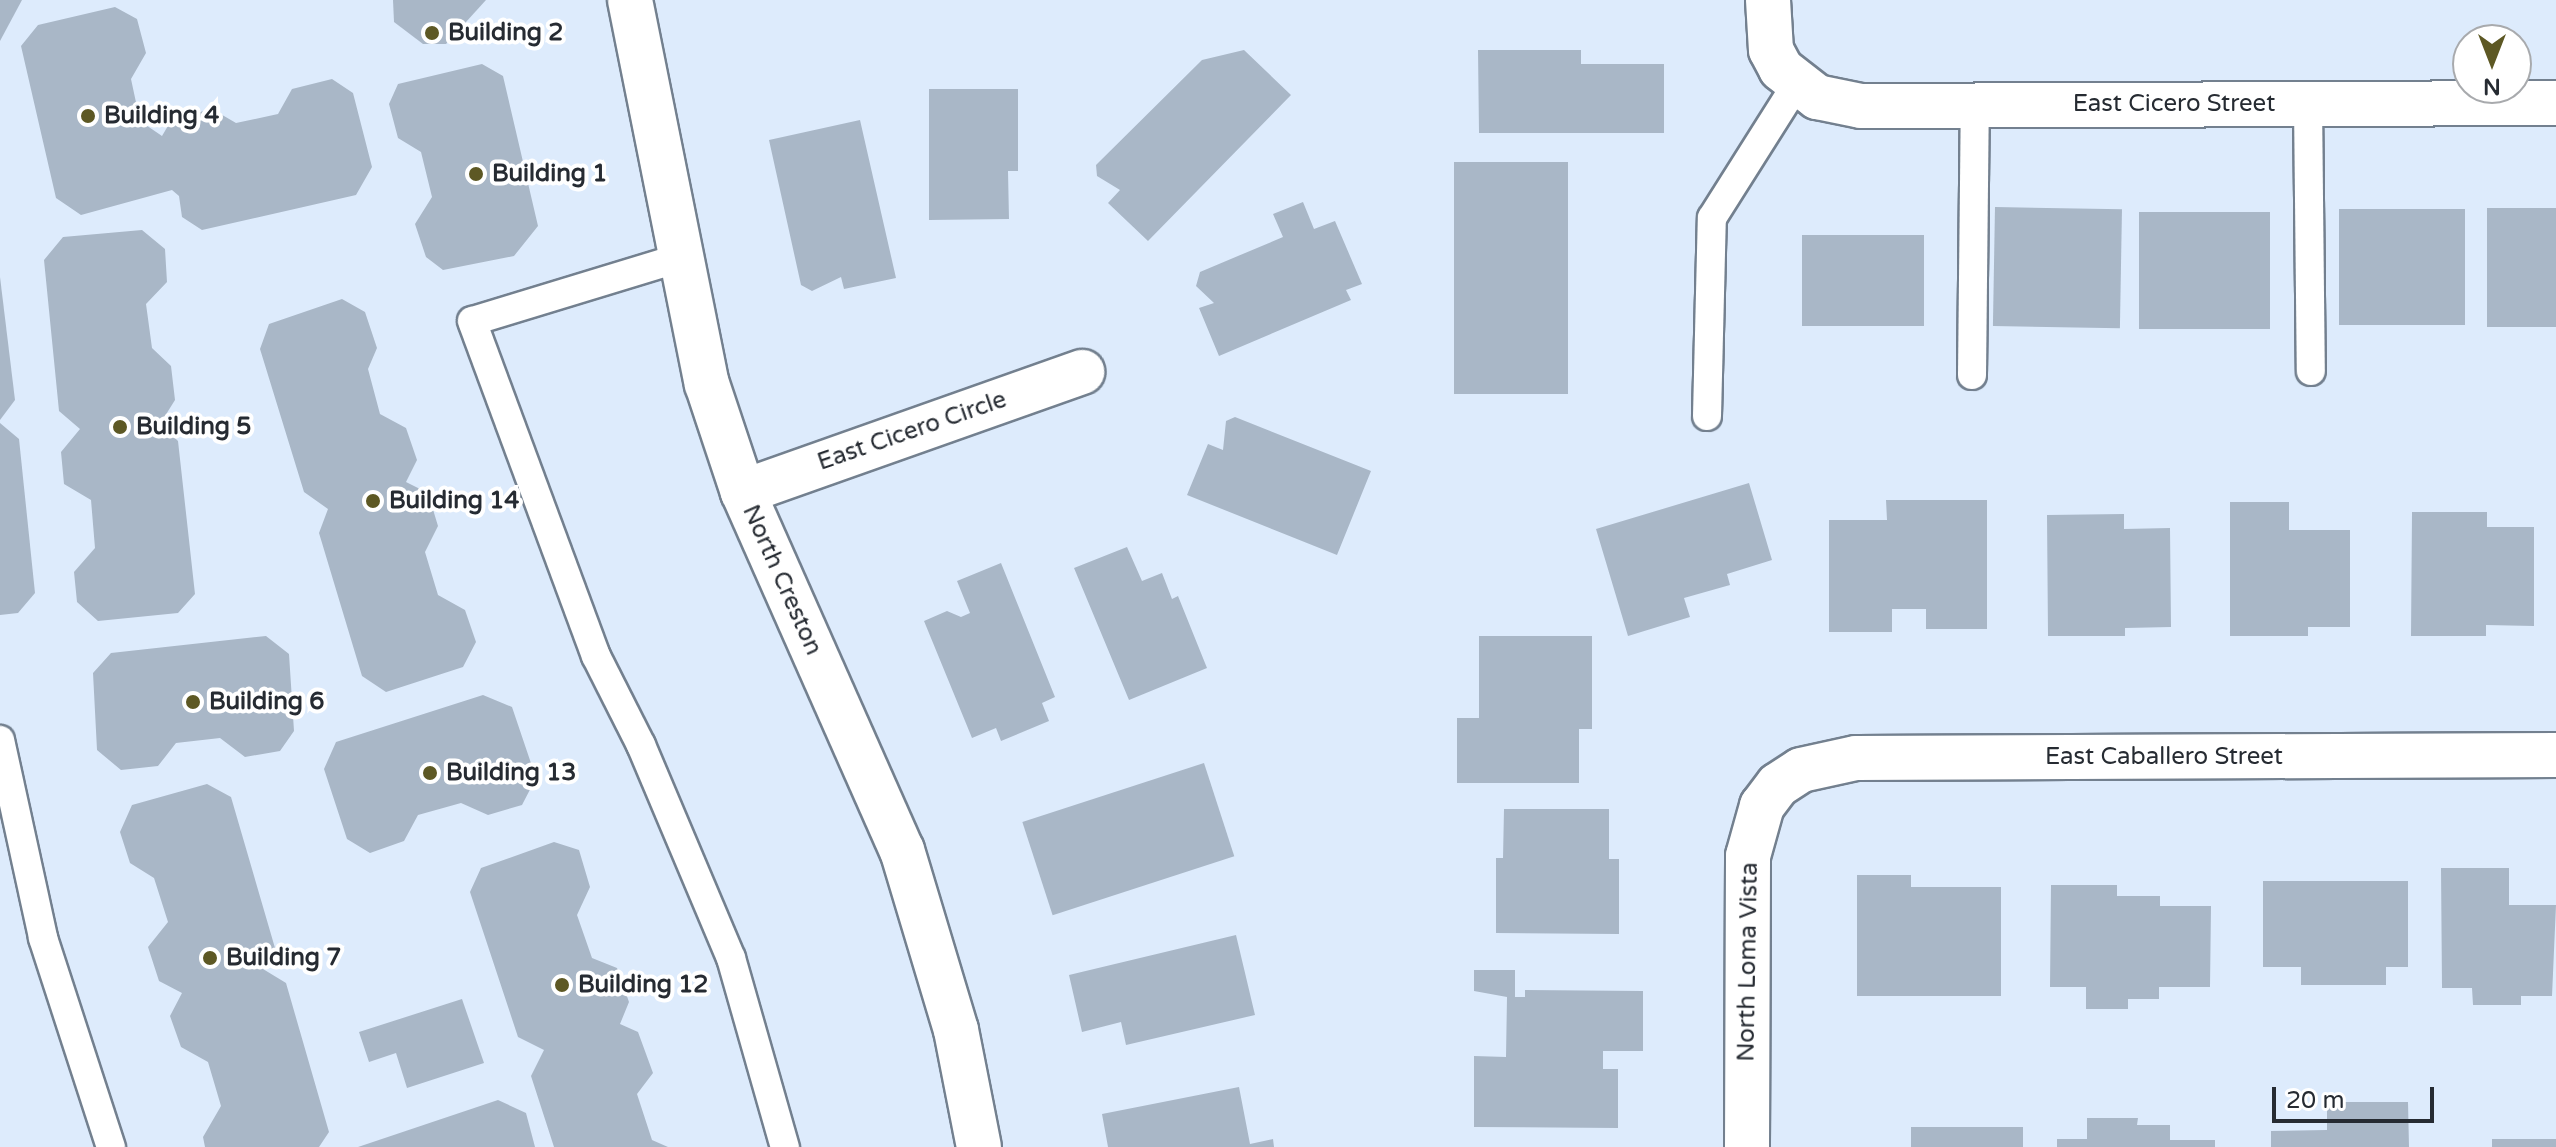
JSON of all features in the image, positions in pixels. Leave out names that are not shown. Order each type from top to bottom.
[{"type":"street","name":"North Creston","points":[[630,0],[707,384],[743,492],[902,850],[956,1030],[979,1147]]},
{"type":"street","points":[[1768,0],[1771,50],[1796,85]]},
{"type":"street","name":"East Cicero Street","points":[[1796,85],[1817,97],[1861,106],[2556,103]]},
{"type":"street","name":"East Cicero Circle","points":[[743,492],[1082,372]]},
{"type":"street","name":"East Caballero Street","points":[[1778,785],[1801,770],[1856,758],[2556,755]]},
{"type":"street","name":"North Loma Vista","points":[[1747,1147],[1748,856],[1762,806],[1778,785]]},
{"type":"lane","points":[[1707,416],[1712,218],[1796,85]]},
{"type":"lane","points":[[2308,103],[2311,371]]},
{"type":"lane","points":[[1972,375],[1975,105]]},
{"type":"lane","points":[[683,257],[472,321],[596,656],[641,745],[731,958],[785,1147]]},
{"type":"lane","points":[[0,740],[43,938],[111,1147]]},
{"type":"building","points":[[0,0],[22,0],[0,41]]},
{"type":"building","name":"Building 2","points":[[393,0],[486,0],[446,44],[423,44],[394,22]]},
{"type":"building","name":"Building 4","points":[[115,7],[137,19],[146,53],[131,79],[140,121],[162,136],[172,119],[212,109],[236,123],[278,114],[292,89],[332,79],[353,93],[372,167],[356,195],[202,230],[182,217],[179,196],[172,190],[81,215],[56,198],[21,46],[38,25]]},
{"type":"building","points":[[1244,50],[1291,95],[1148,241],[1108,203],[1120,190],[1097,176],[1096,165],[1202,60]]},
{"type":"building","points":[[1478,50],[1581,50],[1581,64],[1664,64],[1664,133],[1479,133]]},
{"type":"building","name":"Building 1","points":[[482,64],[503,76],[538,226],[514,256],[443,270],[426,257],[415,224],[432,197],[421,152],[398,138],[389,104],[398,84]]},
{"type":"building","points":[[929,89],[1018,89],[1018,171],[1008,171],[1009,219],[929,220]]},
{"type":"building","points":[[860,120],[896,278],[844,289],[841,277],[812,291],[801,285],[769,140]]},
{"type":"building","points":[[1454,162],[1568,162],[1568,394],[1454,394]]},
{"type":"building","points":[[1303,202],[1314,229],[1335,221],[1362,284],[1346,290],[1351,300],[1219,356],[1199,308],[1214,303],[1196,286],[1200,272],[1283,237],[1273,214]]},
{"type":"building","points":[[1995,207],[2122,209],[2120,328],[1993,326]]},
{"type":"building","points":[[2487,208],[2556,208],[2556,327],[2487,327]]},
{"type":"building","points":[[2339,209],[2465,209],[2465,325],[2339,325]]},
{"type":"building","points":[[2139,212],[2270,212],[2270,329],[2139,329]]},
{"type":"building","name":"Building 5","points":[[142,230],[165,249],[167,282],[146,304],[152,348],[171,366],[175,400],[160,424],[178,441],[195,594],[178,613],[98,621],[77,602],[74,572],[95,548],[91,500],[64,484],[61,452],[80,429],[59,411],[44,260],[63,237]]},
{"type":"building","points":[[1802,235],[1924,235],[1924,326],[1802,326]]},
{"type":"building","points":[[0,277],[15,400],[0,420]]},
{"type":"building","name":"Building 14","points":[[342,299],[365,312],[377,348],[368,369],[380,414],[406,428],[417,460],[406,482],[428,493],[438,526],[425,552],[438,595],[465,610],[476,642],[463,667],[386,692],[362,676],[319,533],[328,509],[304,492],[260,349],[269,324]]},
{"type":"building","points":[[1235,417],[1371,471],[1337,555],[1187,495],[1208,444],[1223,450],[1226,421]]},
{"type":"building","points":[[0,423],[19,439],[35,593],[18,613],[0,615]]},
{"type":"building","points":[[1749,483],[1772,560],[1727,574],[1730,585],[1684,598],[1690,617],[1628,636],[1596,529]]},
{"type":"building","points":[[1886,500],[1987,500],[1987,629],[1926,629],[1926,609],[1892,609],[1892,632],[1829,632],[1829,520],[1887,520]]},
{"type":"building","points":[[2230,502],[2289,502],[2289,530],[2350,530],[2350,627],[2308,627],[2308,636],[2230,636]]},
{"type":"building","points":[[2412,512],[2487,512],[2487,527],[2534,527],[2534,626],[2486,625],[2486,636],[2411,636]]},
{"type":"building","points":[[2124,514],[2124,529],[2170,528],[2171,627],[2125,628],[2125,636],[2048,636],[2047,515]]},
{"type":"building","points":[[1127,547],[1142,581],[1162,573],[1172,599],[1178,596],[1207,668],[1129,700],[1074,568]]},
{"type":"building","points":[[1001,563],[1055,697],[1042,703],[1049,721],[1001,741],[996,728],[972,738],[924,621],[947,611],[961,617],[970,613],[957,581]]},
{"type":"building","name":"Building 6","points":[[266,636],[289,654],[294,731],[280,751],[245,757],[220,738],[176,743],[158,766],[121,770],[97,750],[93,673],[111,653]]},
{"type":"building","points":[[1479,636],[1592,636],[1592,729],[1579,729],[1579,783],[1457,783],[1457,718],[1479,718]]},
{"type":"building","name":"Building 13","points":[[483,695],[512,707],[536,778],[522,805],[488,815],[461,803],[418,815],[404,841],[370,853],[347,839],[324,769],[336,742]]},
{"type":"building","points":[[1204,763],[1234,856],[1053,915],[1022,822]]},
{"type":"building","name":"Building 7","points":[[207,784],[231,797],[275,948],[263,969],[286,983],[329,1132],[319,1147],[205,1147],[203,1137],[221,1106],[208,1062],[181,1047],[170,1016],[182,993],[159,981],[148,947],[168,922],[154,878],[130,863],[120,832],[132,805]]},
{"type":"building","points":[[1504,809],[1609,809],[1609,859],[1619,859],[1619,934],[1496,933],[1496,858],[1503,858]]},
{"type":"building","name":"Building 12","points":[[554,842],[579,850],[590,887],[577,915],[592,958],[617,968],[629,1002],[620,1024],[638,1032],[653,1073],[637,1094],[652,1140],[668,1147],[554,1147],[531,1076],[544,1050],[518,1037],[470,892],[481,868]]},
{"type":"building","points":[[2441,868],[2509,868],[2509,905],[2556,905],[2552,996],[2521,996],[2521,1005],[2473,1005],[2472,988],[2442,988]]},
{"type":"building","points":[[1857,875],[1911,875],[1911,887],[2001,887],[2001,996],[1857,996]]},
{"type":"building","points":[[2263,881],[2408,881],[2408,967],[2386,967],[2386,985],[2301,985],[2301,967],[2263,967]]},
{"type":"building","points":[[2051,885],[2117,885],[2117,896],[2160,896],[2160,906],[2211,906],[2210,987],[2159,987],[2159,999],[2128,999],[2128,1009],[2086,1009],[2086,987],[2050,987]]},
{"type":"building","points":[[1236,935],[1255,1015],[1126,1045],[1121,1022],[1082,1032],[1069,975]]},
{"type":"building","points":[[1474,970],[1515,970],[1515,997],[1525,997],[1525,990],[1643,991],[1643,1051],[1603,1051],[1603,1069],[1618,1069],[1618,1128],[1474,1127],[1474,1056],[1506,1057],[1507,997],[1474,991]]},
{"type":"building","points":[[462,999],[484,1063],[407,1088],[396,1053],[369,1062],[359,1032]]},
{"type":"building","points":[[1239,1087],[1250,1144],[1273,1139],[1274,1147],[1108,1147],[1102,1114]]},
{"type":"building","points":[[498,1100],[526,1113],[535,1147],[358,1147]]},
{"type":"building","points":[[2327,1102],[2408,1102],[2409,1147],[2271,1147],[2271,1131],[2327,1130]]},
{"type":"building","points":[[2087,1118],[2138,1118],[2137,1125],[2170,1125],[2170,1140],[2215,1140],[2215,1147],[2057,1147],[2057,1139],[2087,1139]]},
{"type":"building","points":[[1911,1127],[2023,1127],[2023,1147],[1911,1147]]},
{"type":"building","points":[[2492,1139],[2556,1139],[2556,1147],[2492,1147]]},
{"type":"place","name":"Building 2","points":[[432,33]]},
{"type":"place","name":"Building 4","points":[[88,116]]},
{"type":"place","name":"Building 1","points":[[476,174]]},
{"type":"place","name":"Building 5","points":[[120,427]]},
{"type":"place","name":"Building 14","points":[[373,501]]},
{"type":"place","name":"Building 6","points":[[193,702]]},
{"type":"place","name":"Building 13","points":[[430,773]]},
{"type":"place","name":"Building 7","points":[[210,958]]},
{"type":"place","name":"Building 12","points":[[562,985]]}]
